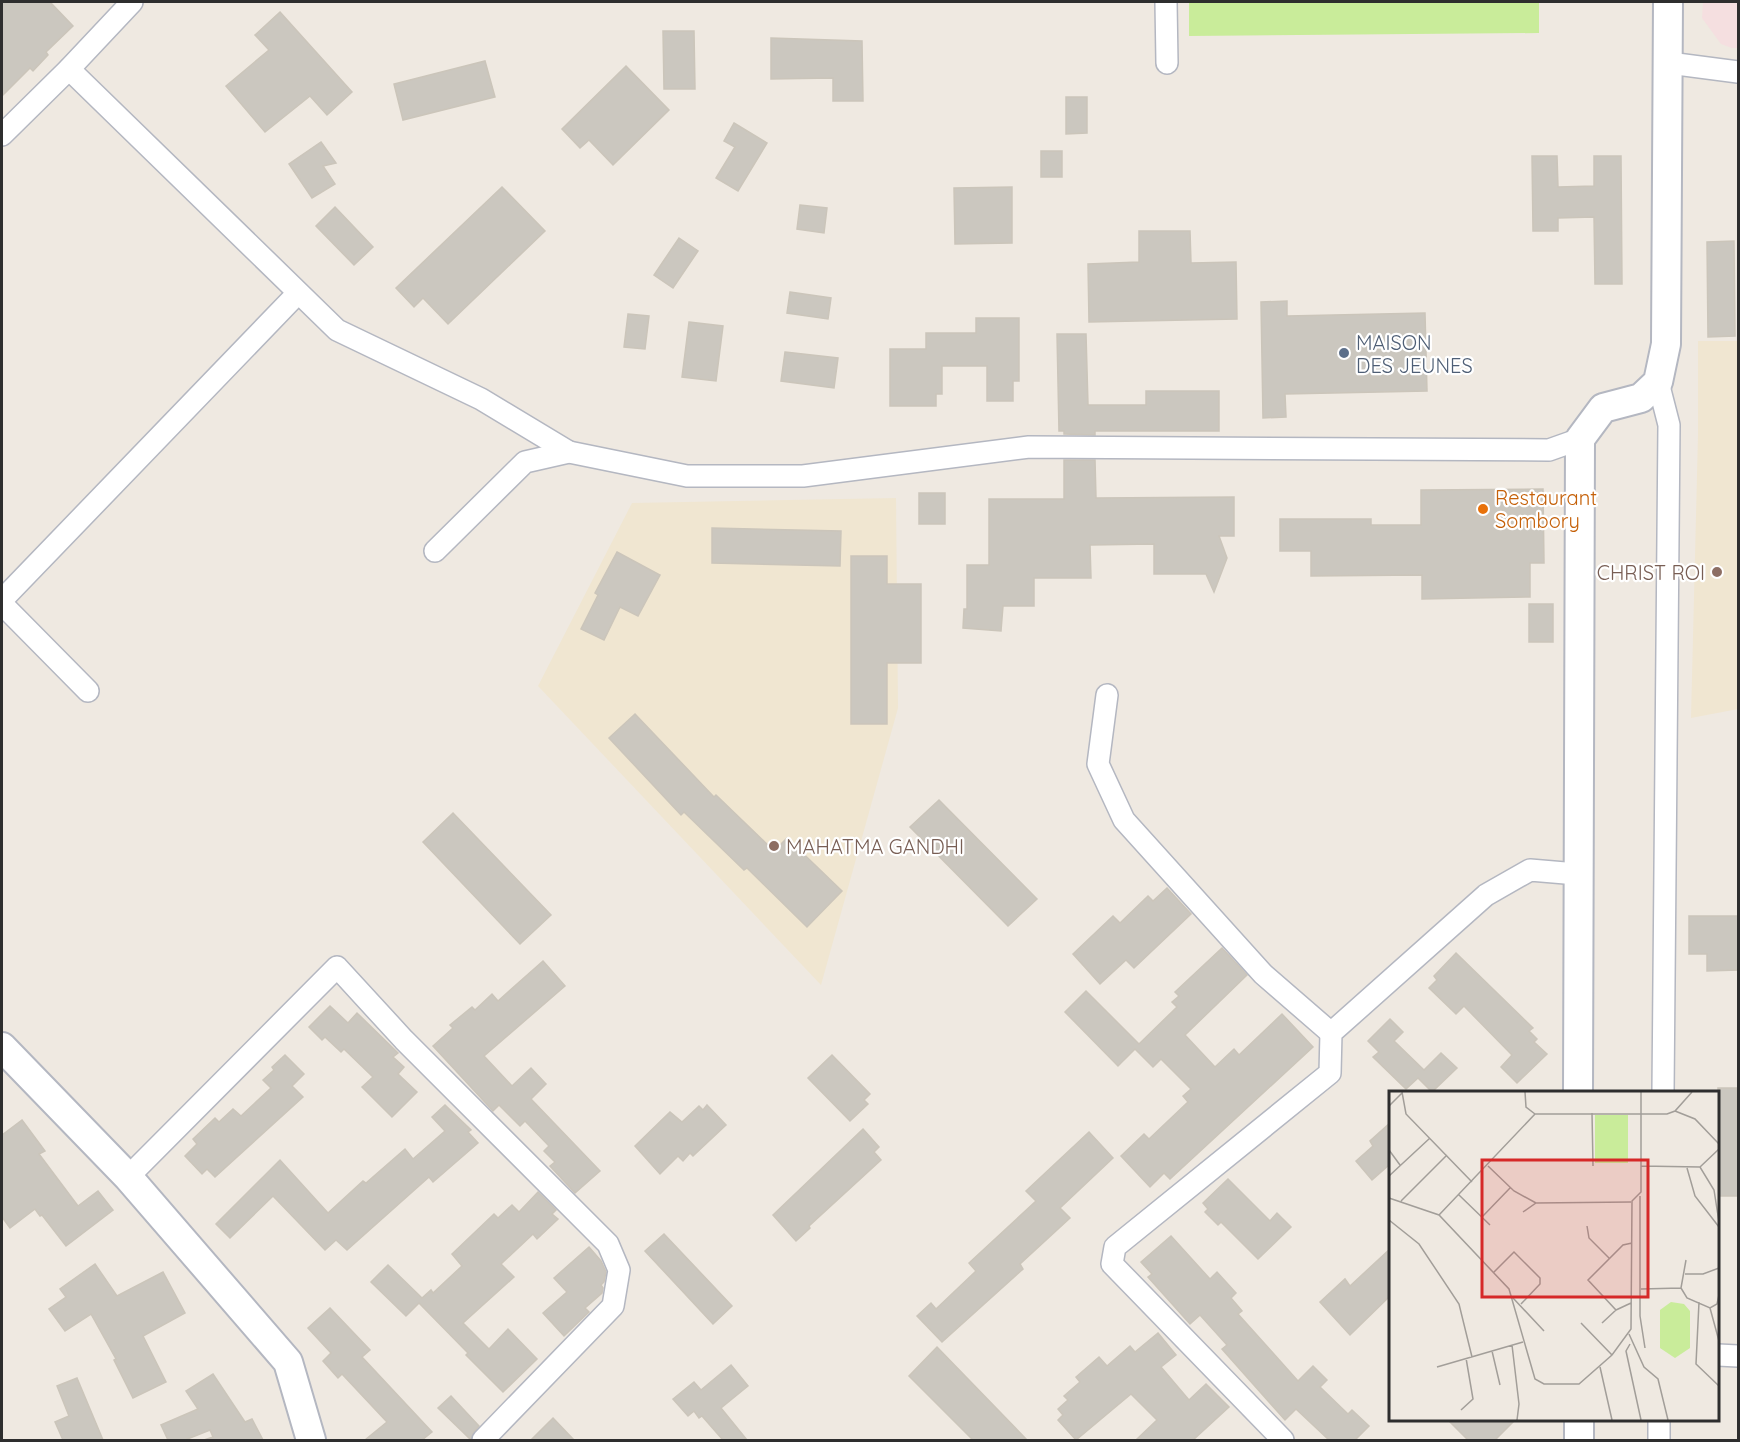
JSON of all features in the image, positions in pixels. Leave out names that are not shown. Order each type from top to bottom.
[{"type":"main road","points":[[1578,1091],[1580,439],[1603,408],[1641,398],[1658,382],[1666,344],[1668,2]]},
{"type":"main road","points":[[2,1047],[128,1177],[288,1362],[310,1440]]},
{"type":"main road","points":[[1579,1421],[1579,1440]]},
{"type":"street","points":[[2,135],[132,2]]},
{"type":"street","points":[[1166,2],[1167,63]]},
{"type":"street","points":[[1669,63],[1738,72]]},
{"type":"street","points":[[69,69],[337,330],[481,399],[569,452],[687,476],[803,476],[1029,447],[1549,450],[1580,439]]},
{"type":"street","points":[[2,600],[298,293]]},
{"type":"street","points":[[1658,382],[1669,425],[1663,1091]]},
{"type":"street","points":[[435,551],[525,462],[569,452]]},
{"type":"street","points":[[2,604],[87,691]]},
{"type":"street","points":[[1107,695],[1098,764],[1124,820],[1263,974],[1331,1033]]},
{"type":"street","points":[[1283,1440],[1112,1264],[1115,1247],[1330,1073],[1331,1033],[1486,894],[1530,870],[1577,874]]},
{"type":"street","points":[[128,1177],[337,967],[404,1040],[608,1244],[619,1270],[613,1306],[483,1440]]},
{"type":"street","points":[[1719,1355],[1738,1356]]},
{"type":"street","points":[[1659,1421],[1659,1440]]},
{"type":"shaded area","points":[[1703,2],[1738,2],[1738,48],[1721,44],[1702,18]]},
{"type":"shaded area","name":"CHRIST ROI","points":[[1698,341],[1738,341],[1738,709],[1691,718],[1698,435]]},
{"type":"shaded area","name":"MAHATMA GANDHI","points":[[896,498],[898,708],[821,985],[538,686],[632,503]]},
{"type":"green space","points":[[1189,2],[1539,2],[1539,33],[1189,36]]},
{"type":"building","points":[[2,2],[50,2],[73,26],[46,52],[48,55],[33,71],[30,68],[2,96]]},
{"type":"building","points":[[280,12],[352,92],[327,115],[310,96],[265,132],[226,86],[269,50],[255,35]]},
{"type":"building","points":[[663,31],[694,31],[695,89],[664,89]]},
{"type":"building","points":[[771,38],[862,41],[863,101],[833,101],[833,78],[771,79]]},
{"type":"building","points":[[485,61],[495,97],[403,120],[394,84]]},
{"type":"building","points":[[626,66],[669,110],[613,165],[589,140],[580,148],[562,129]]},
{"type":"building","points":[[1066,97],[1087,97],[1087,133],[1066,134]]},
{"type":"building","points":[[734,123],[767,143],[738,191],[716,178],[735,147],[724,141]]},
{"type":"building","points":[[321,142],[336,163],[323,166],[335,184],[312,198],[289,164]]},
{"type":"building","points":[[1041,151],[1062,151],[1062,177],[1041,177]]},
{"type":"building","points":[[1532,156],[1557,156],[1558,187],[1594,186],[1594,156],[1621,156],[1622,284],[1595,284],[1594,217],[1558,218],[1558,231],[1533,231]]},
{"type":"building","points":[[502,187],[545,231],[448,324],[423,298],[414,307],[396,288]]},
{"type":"building","points":[[1012,187],[1012,243],[955,244],[954,188]]},
{"type":"building","points":[[800,205],[827,208],[824,233],[797,229]]},
{"type":"building","points":[[335,207],[373,247],[354,265],[316,226]]},
{"type":"building","points":[[1139,231],[1190,231],[1191,263],[1236,262],[1237,319],[1089,322],[1088,264],[1139,262]]},
{"type":"building","points":[[679,238],[698,251],[673,288],[654,275]]},
{"type":"building","points":[[1734,241],[1735,336],[1708,337],[1707,242]]},
{"type":"building","points":[[790,292],[831,298],[828,319],[787,313]]},
{"type":"building","name":"MAISON DES JEUNES","points":[[1287,301],[1287,316],[1425,313],[1427,391],[1285,394],[1286,417],[1263,418],[1261,302]]},
{"type":"building","points":[[628,314],[649,316],[645,349],[624,347]]},
{"type":"building","points":[[976,318],[1019,318],[1019,381],[1013,381],[1013,401],[987,401],[987,366],[942,366],[942,394],[936,394],[936,406],[890,406],[890,349],[926,349],[926,333],[976,333]]},
{"type":"building","points":[[689,322],[723,326],[716,381],[682,377]]},
{"type":"building","points":[[1057,334],[1086,334],[1088,405],[1146,405],[1146,391],[1219,391],[1219,431],[1095,431],[1095,435],[1064,434],[1064,431],[1059,431]]},
{"type":"building","points":[[785,352],[838,358],[834,388],[781,381]]},
{"type":"building","points":[[1064,460],[1095,460],[1096,498],[1234,497],[1234,536],[1219,536],[1227,558],[1214,592],[1206,574],[1154,574],[1154,544],[1090,545],[1091,578],[1034,578],[1034,606],[1003,606],[1001,631],[963,628],[964,609],[967,609],[967,565],[989,565],[989,499],[1064,499]]},
{"type":"building","points":[[1543,489],[1544,563],[1530,563],[1530,597],[1422,599],[1422,575],[1311,576],[1311,551],[1280,551],[1280,519],[1371,519],[1371,525],[1421,525],[1421,490]]},
{"type":"building","points":[[919,493],[945,493],[945,524],[919,524]]},
{"type":"building","points":[[712,528],[841,531],[840,566],[712,563]]},
{"type":"building","points":[[617,552],[660,575],[638,616],[620,607],[604,640],[581,629],[598,595],[595,593]]},
{"type":"building","points":[[851,556],[887,556],[887,584],[921,584],[921,663],[887,663],[887,724],[851,724]]},
{"type":"building","points":[[1529,604],[1553,604],[1553,642],[1529,642]]},
{"type":"building","points":[[635,714],[714,797],[716,795],[774,851],[787,838],[842,891],[807,927],[747,868],[744,870],[684,812],[681,815],[609,738]]},
{"type":"building","points":[[939,800],[1037,899],[1008,926],[910,827]]},
{"type":"building","points":[[453,813],[551,915],[520,944],[423,842]]},
{"type":"building","points":[[1167,888],[1191,914],[1134,968],[1126,960],[1100,984],[1073,954],[1113,916],[1120,923],[1148,896],[1153,901]]},
{"type":"building","points":[[1689,916],[1738,916],[1738,970],[1707,971],[1707,954],[1689,954]]},
{"type":"building","points":[[1222,948],[1247,975],[1185,1035],[1215,1067],[1234,1049],[1239,1055],[1282,1014],[1313,1047],[1170,1179],[1164,1173],[1150,1187],[1121,1156],[1144,1134],[1149,1139],[1188,1102],[1183,1096],[1191,1089],[1161,1059],[1153,1067],[1135,1049],[1118,1066],[1065,1012],[1086,991],[1139,1044],[1177,1007],[1172,1002],[1179,996],[1175,992]]},
{"type":"building","points":[[1456,953],[1533,1028],[1529,1031],[1537,1039],[1534,1042],[1547,1054],[1517,1083],[1501,1067],[1512,1055],[1464,1006],[1456,1014],[1429,988],[1437,980],[1434,976]]},
{"type":"building","points":[[543,961],[565,986],[484,1056],[512,1086],[531,1068],[546,1084],[531,1099],[600,1171],[575,1193],[550,1166],[555,1162],[544,1151],[549,1146],[525,1121],[520,1126],[499,1105],[493,1111],[433,1046],[453,1028],[450,1025],[472,1007],[475,1010],[492,994],[498,1001]]},
{"type":"building","points":[[330,1006],[348,1023],[357,1013],[398,1053],[393,1057],[404,1067],[398,1074],[417,1092],[392,1117],[362,1087],[373,1077],[344,1049],[341,1052],[325,1037],[322,1040],[309,1027]]},
{"type":"building","points":[[1390,1019],[1403,1032],[1394,1041],[1424,1070],[1441,1053],[1457,1068],[1433,1091],[1418,1078],[1406,1089],[1373,1057],[1379,1052],[1368,1041]]},
{"type":"building","points":[[285,1055],[304,1074],[292,1086],[303,1097],[215,1177],[207,1169],[202,1174],[185,1156],[197,1144],[193,1139],[215,1118],[219,1122],[233,1109],[241,1116],[271,1088],[263,1080],[274,1070],[272,1067]]},
{"type":"building","points":[[832,1055],[870,1094],[864,1100],[868,1104],[850,1121],[808,1078]]},
{"type":"building","points":[[1718,1088],[1737,1088],[1738,1196],[1719,1196]]},
{"type":"building","points":[[445,1105],[471,1130],[468,1132],[478,1143],[433,1182],[429,1177],[347,1250],[336,1240],[325,1250],[273,1196],[230,1238],[216,1224],[280,1160],[328,1213],[363,1181],[366,1183],[405,1149],[413,1159],[445,1131],[432,1117]]},
{"type":"building","points":[[707,1105],[726,1125],[693,1156],[690,1153],[683,1161],[678,1156],[660,1174],[635,1146],[670,1112],[682,1122],[699,1106],[703,1110]]},
{"type":"building","points":[[22,1120],[45,1151],[39,1154],[78,1206],[98,1191],[113,1210],[66,1246],[35,1209],[10,1228],[2,1217],[2,1135]]},
{"type":"building","points":[[1389,1124],[1389,1165],[1372,1180],[1356,1161],[1373,1146],[1370,1141]]},
{"type":"building","points":[[863,1129],[879,1147],[874,1152],[881,1160],[809,1226],[810,1228],[796,1241],[773,1215]]},
{"type":"building","points":[[1089,1132],[1113,1158],[1060,1208],[1070,1218],[1020,1264],[1023,1269],[942,1342],[917,1316],[931,1303],[936,1309],[976,1271],[969,1263],[1036,1201],[1026,1191]]},
{"type":"building","points":[[1228,1179],[1270,1221],[1277,1213],[1291,1227],[1258,1259],[1221,1222],[1218,1225],[1205,1212],[1208,1209],[1203,1203]]},
{"type":"building","points":[[538,1192],[556,1210],[552,1214],[558,1219],[537,1239],[533,1234],[501,1264],[514,1277],[463,1323],[489,1349],[508,1329],[537,1359],[503,1392],[419,1303],[406,1316],[371,1282],[388,1265],[422,1298],[431,1290],[433,1293],[462,1266],[452,1254],[494,1214],[498,1218],[512,1205],[519,1212]]},
{"type":"building","points":[[664,1234],[732,1306],[713,1324],[645,1251]]},
{"type":"building","points":[[1171,1236],[1210,1279],[1217,1272],[1236,1293],[1231,1298],[1242,1311],[1238,1314],[1298,1381],[1313,1366],[1327,1380],[1320,1387],[1348,1414],[1352,1410],[1369,1426],[1355,1440],[1329,1440],[1296,1409],[1285,1420],[1222,1349],[1227,1345],[1200,1315],[1190,1324],[1148,1277],[1152,1274],[1141,1262]]},
{"type":"building","points":[[589,1247],[601,1261],[606,1272],[601,1285],[602,1293],[585,1308],[589,1312],[564,1336],[543,1313],[567,1292],[554,1278]]},
{"type":"building","points":[[1389,1250],[1389,1297],[1350,1335],[1320,1302],[1345,1279],[1350,1286]]},
{"type":"building","points":[[95,1264],[117,1296],[163,1272],[185,1313],[143,1336],[166,1382],[133,1398],[114,1360],[116,1359],[91,1314],[65,1331],[49,1309],[66,1297],[60,1289]]},
{"type":"building","points":[[330,1308],[370,1350],[362,1357],[432,1432],[422,1440],[365,1440],[387,1422],[342,1374],[338,1378],[323,1361],[331,1353],[308,1328]]},
{"type":"building","points":[[1158,1333],[1176,1355],[1161,1367],[1189,1400],[1206,1384],[1229,1407],[1193,1440],[1136,1440],[1157,1420],[1131,1394],[1076,1440],[1058,1420],[1063,1415],[1058,1409],[1068,1400],[1064,1396],[1080,1382],[1076,1377],[1099,1357],[1107,1366],[1130,1346],[1135,1352]]},
{"type":"building","points":[[937,1347],[1027,1440],[973,1440],[909,1376]]},
{"type":"building","points":[[731,1365],[748,1386],[721,1408],[747,1440],[723,1440],[702,1416],[699,1418],[694,1411],[688,1416],[673,1399],[694,1382],[701,1390]]},
{"type":"building","points":[[213,1374],[245,1422],[252,1419],[263,1440],[204,1440],[213,1437],[210,1430],[185,1440],[168,1440],[161,1425],[198,1409],[186,1391]]},
{"type":"building","points":[[77,1378],[103,1440],[63,1440],[55,1422],[69,1416],[57,1386]]},
{"type":"building","points":[[451,1396],[479,1426],[471,1440],[438,1408]]},
{"type":"building","points":[[553,1418],[574,1440],[531,1440]]},
{"type":"building","points":[[1449,1421],[1514,1421],[1495,1440],[1468,1440]]},
{"type":"place","name":"MAISON DES JEUNES","points":[[1344,353]]},
{"type":"place","name":"Restaurant Sombory","points":[[1483,509]]},
{"type":"place","name":"CHRIST ROI","points":[[1717,572]]},
{"type":"place","name":"MAHATMA GANDHI","points":[[774,846]]}]
